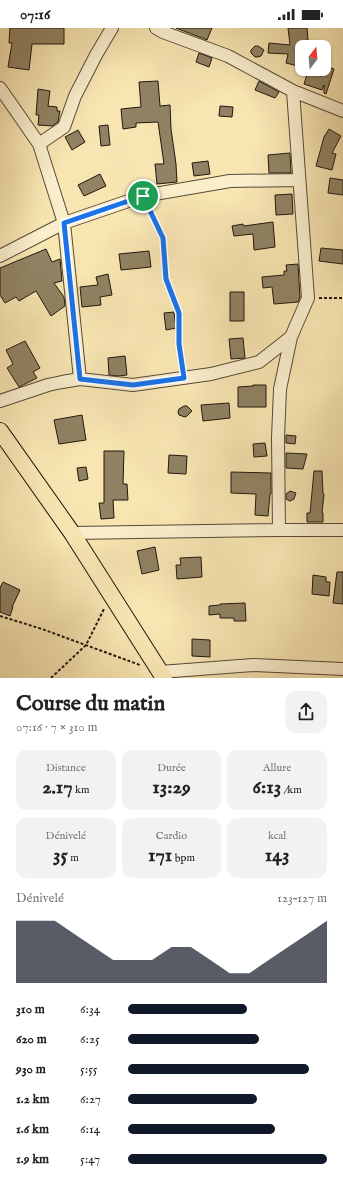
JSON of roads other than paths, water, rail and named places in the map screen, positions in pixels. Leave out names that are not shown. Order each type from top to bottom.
[{"type":"main road","points":[[0,431],[72,532],[162,675]]},
{"type":"street","points":[[39,144],[64,126],[75,96],[112,28]]},
{"type":"street","points":[[156,28],[228,56],[293,91],[343,111]]},
{"type":"street","points":[[0,88],[39,144],[64,223],[80,379]]},
{"type":"street","points":[[279,530],[278,438],[280,390],[291,337],[308,298],[298,180],[293,91]]},
{"type":"street","points":[[0,256],[64,223],[143,196],[230,181],[298,180]]},
{"type":"street","points":[[0,401],[48,385],[80,379],[133,385],[211,374],[259,362],[291,337]]},
{"type":"street","points":[[72,532],[343,530]]},
{"type":"street","points":[[162,675],[254,665],[343,669]]}]
